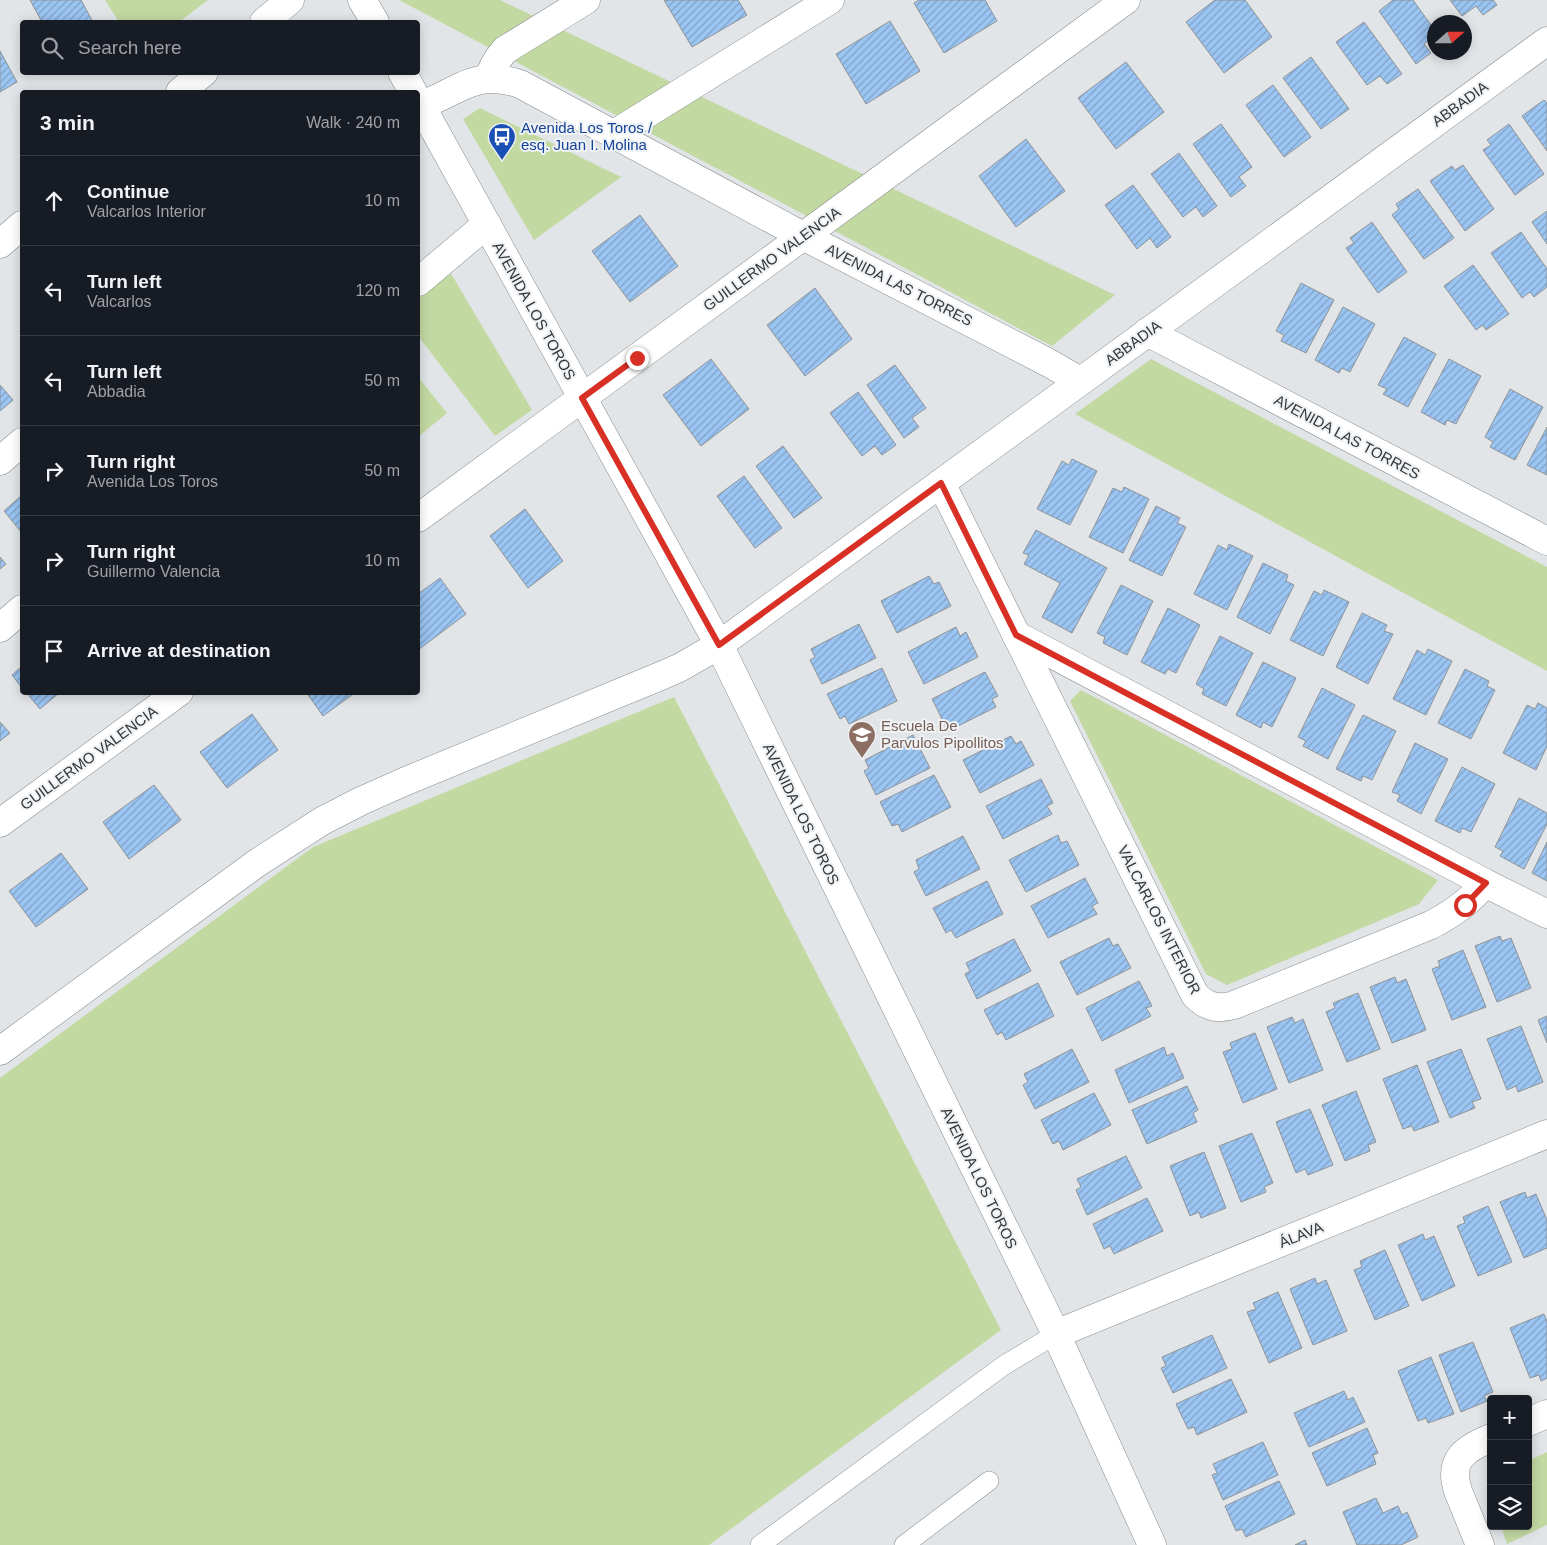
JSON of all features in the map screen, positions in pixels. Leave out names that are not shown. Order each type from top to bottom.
[{"type":"street","points":[[266,20],[290,0]]},
{"type":"street","points":[[362,0],[374,20]]},
{"type":"street","points":[[488,78],[497,58],[505,50],[586,0]]},
{"type":"street","points":[[614,134],[830,0]]},
{"type":"street","name":"GUILLERMO VALENCIA","points":[[420,517],[1126,0]]},
{"type":"street","name":"ABBADIA","points":[[0,1051],[257,863],[322,821],[406,781],[668,672],[719,645],[1547,41]]},
{"type":"street","points":[[182,90],[200,75]]},
{"type":"street","name":"AVENIDA LOS TOROS","points":[[404,75],[411,90]]},
{"type":"street","name":"AVENIDA LAS TORRES","points":[[420,101],[488,78],[505,79],[520,84],[803,236],[1080,381]]},
{"type":"street","name":"AVENIDA LOS TOROS","points":[[420,107],[487,224],[719,645],[1056,1334],[1152,1545]]},
{"type":"street","points":[[420,280],[487,224]]},
{"type":"street","points":[[0,244],[20,227]]},
{"type":"street","name":"AVENIDA LAS TORRES","points":[[1147,332],[1547,541]]},
{"type":"street","points":[[0,461],[20,444]]},
{"type":"street","name":"VALCARLOS INTERIOR","points":[[941,483],[1195,996],[1208,1006],[1216,1008],[1234,1005],[1431,925],[1465,905],[1486,883]]},
{"type":"street","points":[[0,628],[20,611]]},
{"type":"street","points":[[1016,635],[1547,914]]},
{"type":"street","name":"GUILLERMO VALENCIA","points":[[0,823],[175,695]]},
{"type":"street","name":"ÁLAVA","points":[[1056,1334],[1547,1134]]},
{"type":"street","points":[[1532,1420],[1547,1414]]},
{"type":"street","points":[[1480,1545],[1458,1491],[1455,1473],[1457,1463],[1463,1454],[1471,1446],[1487,1440]]},
{"type":"lane","points":[[760,1545],[1003,1366],[1056,1334]]},
{"type":"lane","points":[[904,1545],[989,1481]]},
{"type":"green space","points":[[105,0],[208,0],[182,20],[118,20]]},
{"type":"green space","points":[[399,0],[500,0],[1115,295],[1052,346]]},
{"type":"green space","points":[[480,108],[621,177],[534,240],[463,119]]},
{"type":"green space","points":[[450,272],[532,410],[495,436],[420,339],[420,297]]},
{"type":"green space","points":[[1151,359],[1547,567],[1547,671],[1075,414]]},
{"type":"green space","points":[[420,379],[447,413],[420,435]]},
{"type":"green space","points":[[1081,690],[1438,880],[1419,904],[1227,985],[1206,974],[1070,701]]},
{"type":"green space","points":[[674,697],[1001,1330],[709,1545],[0,1545],[0,1078],[313,847]]},
{"type":"green space","points":[[1547,1452],[1547,1525],[1507,1544],[1502,1530],[1532,1530],[1532,1459]]},
{"type":"building","points":[[30,0],[81,0],[92,20],[41,20]]},
{"type":"building","points":[[664,0],[738,0],[747,15],[692,47]]},
{"type":"building","points":[[919,0],[985,0],[997,21],[944,53],[914,3]]},
{"type":"building","points":[[1215,0],[1245,0],[1272,37],[1224,73],[1186,22]]},
{"type":"building","points":[[1393,0],[1413,0],[1427,19],[1427,42],[1424,44],[1427,48],[1427,56],[1416,64],[1379,11]]},
{"type":"building","points":[[1450,0],[1493,0],[1497,5],[1483,15],[1476,6],[1461,15]]},
{"type":"building","points":[[890,21],[920,71],[866,104],[836,54]]},
{"type":"building","points":[[1364,22],[1402,74],[1387,84],[1380,76],[1367,85],[1336,42]]},
{"type":"building","points":[[0,51],[17,82],[0,92]]},
{"type":"building","points":[[1311,57],[1349,109],[1321,129],[1283,78]]},
{"type":"building","points":[[1126,62],[1164,112],[1116,149],[1078,98]]},
{"type":"building","points":[[1273,85],[1311,137],[1284,157],[1246,105]]},
{"type":"building","points":[[1544,100],[1547,103],[1547,151],[1522,116]]},
{"type":"building","points":[[1221,124],[1252,167],[1239,177],[1246,186],[1231,197],[1193,144]]},
{"type":"building","points":[[1509,124],[1544,174],[1515,195],[1483,150],[1491,145],[1487,140]]},
{"type":"building","points":[[1026,139],[1065,191],[1016,227],[979,176]]},
{"type":"building","points":[[1179,153],[1217,206],[1203,217],[1196,207],[1183,217],[1151,174]]},
{"type":"building","points":[[1463,165],[1494,209],[1465,231],[1430,181],[1452,166],[1455,170]]},
{"type":"building","points":[[1133,185],[1171,237],[1157,248],[1150,238],[1137,249],[1105,205]]},
{"type":"building","points":[[1418,189],[1454,238],[1424,259],[1392,215],[1399,209],[1396,204]]},
{"type":"building","points":[[1547,211],[1547,244],[1532,222]]},
{"type":"building","points":[[640,215],[678,266],[630,302],[592,251]]},
{"type":"building","points":[[1372,222],[1407,272],[1378,293],[1346,248],[1354,243],[1350,238]]},
{"type":"building","points":[[1521,232],[1547,269],[1547,287],[1534,297],[1530,292],[1522,298],[1491,253]]},
{"type":"building","points":[[1473,265],[1509,314],[1486,330],[1483,325],[1476,330],[1444,286]]},
{"type":"building","points":[[1301,283],[1334,300],[1306,353],[1281,341],[1284,335],[1276,331]]},
{"type":"building","points":[[815,288],[852,339],[805,376],[767,325]]},
{"type":"building","points":[[1343,307],[1375,324],[1350,372],[1342,368],[1339,373],[1315,360]]},
{"type":"building","points":[[1404,337],[1436,354],[1408,407],[1383,394],[1387,389],[1378,385]]},
{"type":"building","points":[[711,359],[749,409],[701,446],[663,395]]},
{"type":"building","points":[[1449,359],[1481,376],[1456,424],[1447,420],[1445,425],[1421,412]]},
{"type":"building","points":[[895,365],[926,408],[912,418],[919,427],[904,438],[867,385]]},
{"type":"building","points":[[0,385],[13,400],[0,411]]},
{"type":"building","points":[[1510,389],[1543,407],[1515,460],[1490,447],[1493,442],[1485,437]]},
{"type":"building","points":[[858,392],[896,445],[882,455],[875,446],[862,456],[830,413]]},
{"type":"building","points":[[1547,427],[1547,475],[1527,465]]},
{"type":"building","points":[[783,446],[822,498],[794,518],[756,466]]},
{"type":"building","points":[[1072,459],[1097,471],[1070,525],[1037,509],[1062,461],[1069,465]]},
{"type":"building","points":[[744,476],[782,528],[755,548],[717,496]]},
{"type":"building","points":[[1124,487],[1149,499],[1123,553],[1089,537],[1113,488],[1122,492]]},
{"type":"building","points":[[20,497],[20,531],[4,511]]},
{"type":"building","points":[[1156,506],[1180,518],[1177,523],[1186,527],[1162,576],[1129,560]]},
{"type":"building","points":[[525,509],[563,561],[528,588],[490,536]]},
{"type":"building","points":[[1036,530],[1107,568],[1072,633],[1042,617],[1060,583],[1024,564],[1029,555],[1023,553]]},
{"type":"building","points":[[1229,544],[1253,556],[1227,610],[1194,594],[1218,545],[1227,550]]},
{"type":"building","points":[[0,557],[6,564],[0,569]]},
{"type":"building","points":[[1263,563],[1288,575],[1286,581],[1294,585],[1270,634],[1237,617]]},
{"type":"building","points":[[929,576],[934,584],[939,582],[951,606],[897,633],[881,601]]},
{"type":"building","points":[[440,578],[466,614],[420,648],[420,593]]},
{"type":"building","points":[[1121,585],[1153,601],[1127,655],[1103,643],[1105,637],[1097,633]]},
{"type":"building","points":[[1324,590],[1349,602],[1323,656],[1290,640],[1314,591],[1322,595]]},
{"type":"building","points":[[1168,608],[1200,625],[1176,673],[1168,669],[1165,674],[1141,662]]},
{"type":"building","points":[[1362,613],[1387,625],[1384,631],[1393,634],[1368,684],[1336,667]]},
{"type":"building","points":[[859,624],[876,658],[822,684],[810,660],[815,657],[811,649]]},
{"type":"building","points":[[956,627],[960,636],[966,632],[978,657],[924,684],[908,652]]},
{"type":"building","points":[[1220,636],[1253,653],[1226,706],[1202,694],[1204,689],[1196,684]]},
{"type":"building","points":[[1428,649],[1452,661],[1426,715],[1393,699],[1417,650],[1425,655]]},
{"type":"building","points":[[1263,662],[1296,678],[1272,727],[1263,722],[1261,728],[1236,715]]},
{"type":"building","points":[[20,668],[20,685],[12,675]]},
{"type":"building","points":[[882,668],[897,701],[849,724],[845,716],[840,719],[827,694]]},
{"type":"building","points":[[1465,669],[1489,681],[1487,686],[1495,690],[1471,739],[1438,723]]},
{"type":"building","points":[[985,672],[998,696],[992,699],[996,707],[948,731],[932,699]]},
{"type":"building","points":[[1322,688],[1355,705],[1328,759],[1303,746],[1306,741],[1298,737]]},
{"type":"building","points":[[28,695],[56,695],[40,709]]},
{"type":"building","points":[[308,695],[352,695],[323,716]]},
{"type":"building","points":[[1538,703],[1547,708],[1547,746],[1536,770],[1503,753],[1527,705],[1535,709]]},
{"type":"building","points":[[252,714],[278,750],[227,788],[200,752]]},
{"type":"building","points":[[1363,715],[1396,731],[1372,780],[1363,776],[1361,781],[1336,769]]},
{"type":"building","points":[[0,722],[10,733],[0,741]]},
{"type":"building","points":[[913,735],[930,768],[876,795],[864,771],[869,768],[865,760]]},
{"type":"building","points":[[1011,736],[1016,744],[1021,741],[1034,765],[980,793],[963,760]]},
{"type":"building","points":[[1415,743],[1448,759],[1421,814],[1397,801],[1400,795],[1392,792]]},
{"type":"building","points":[[1462,767],[1495,784],[1471,832],[1462,828],[1460,833],[1435,821]]},
{"type":"building","points":[[934,775],[951,807],[902,832],[898,824],[892,826],[880,802]]},
{"type":"building","points":[[1041,779],[1053,803],[1047,806],[1052,814],[1003,839],[986,806]]},
{"type":"building","points":[[154,785],[181,820],[129,859],[103,822]]},
{"type":"building","points":[[1519,798],[1547,813],[1547,824],[1524,869],[1500,856],[1503,851],[1495,847]]},
{"type":"building","points":[[1058,835],[1061,843],[1067,841],[1079,865],[1026,892],[1009,860]]},
{"type":"building","points":[[963,836],[980,869],[926,896],[914,872],[919,869],[916,860]]},
{"type":"building","points":[[1547,842],[1547,881],[1532,873]]},
{"type":"building","points":[[61,853],[88,889],[36,927],[9,891]]},
{"type":"building","points":[[1085,878],[1098,903],[1092,906],[1097,914],[1048,938],[1031,906]]},
{"type":"building","points":[[987,881],[1003,914],[956,938],[951,930],[946,933],[933,908]]},
{"type":"building","points":[[1500,936],[1502,941],[1511,938],[1531,988],[1497,1002],[1475,946]]},
{"type":"building","points":[[1109,938],[1113,946],[1118,944],[1131,968],[1077,995],[1060,962]]},
{"type":"building","points":[[1014,939],[1031,971],[977,999],[965,974],[970,971],[966,963]]},
{"type":"building","points":[[1463,950],[1486,1007],[1452,1020],[1432,969],[1440,966],[1438,961]]},
{"type":"building","points":[[1395,977],[1397,983],[1406,979],[1426,1030],[1392,1043],[1370,987]]},
{"type":"building","points":[[1139,981],[1152,1006],[1146,1008],[1151,1016],[1102,1041],[1086,1008]]},
{"type":"building","points":[[1038,983],[1054,1016],[1006,1040],[1002,1032],[997,1035],[984,1010]]},
{"type":"building","points":[[1358,993],[1380,1049],[1347,1062],[1326,1012],[1335,1008],[1333,1003]]},
{"type":"building","points":[[1547,1016],[1547,1043],[1538,1020]]},
{"type":"building","points":[[1292,1017],[1295,1023],[1303,1019],[1323,1070],[1289,1083],[1267,1027]]},
{"type":"building","points":[[1521,1026],[1543,1082],[1518,1092],[1516,1086],[1507,1090],[1487,1039]]},
{"type":"building","points":[[1255,1033],[1277,1089],[1243,1103],[1223,1052],[1232,1049],[1230,1043]]},
{"type":"building","points":[[1164,1047],[1167,1056],[1173,1053],[1184,1078],[1129,1103],[1115,1070]]},
{"type":"building","points":[[1072,1049],[1089,1082],[1035,1109],[1023,1085],[1028,1082],[1024,1074]]},
{"type":"building","points":[[1461,1049],[1481,1099],[1472,1102],[1475,1108],[1450,1118],[1427,1062]]},
{"type":"building","points":[[1417,1065],[1439,1122],[1414,1131],[1412,1126],[1403,1129],[1383,1079]]},
{"type":"building","points":[[1187,1086],[1198,1110],[1193,1113],[1197,1122],[1147,1144],[1132,1110]]},
{"type":"building","points":[[1356,1091],[1376,1142],[1368,1145],[1370,1151],[1345,1161],[1322,1105]]},
{"type":"building","points":[[1094,1093],[1111,1125],[1063,1150],[1059,1141],[1053,1144],[1041,1120]]},
{"type":"building","points":[[1310,1109],[1333,1165],[1308,1175],[1305,1169],[1296,1173],[1276,1122]]},
{"type":"building","points":[[1252,1133],[1273,1183],[1264,1187],[1266,1192],[1241,1202],[1219,1146]]},
{"type":"building","points":[[1204,1152],[1226,1208],[1201,1218],[1199,1212],[1190,1216],[1170,1166]]},
{"type":"building","points":[[1126,1156],[1142,1188],[1087,1215],[1076,1190],[1081,1187],[1077,1179]]},
{"type":"building","points":[[1525,1192],[1527,1198],[1536,1194],[1547,1220],[1547,1248],[1524,1258],[1500,1202]]},
{"type":"building","points":[[1147,1198],[1163,1231],[1114,1254],[1110,1246],[1104,1249],[1093,1224]]},
{"type":"building","points":[[1488,1206],[1512,1262],[1478,1276],[1457,1226],[1465,1223],[1463,1217]]},
{"type":"building","points":[[1423,1234],[1425,1240],[1434,1236],[1455,1286],[1422,1301],[1398,1245]]},
{"type":"building","points":[[1385,1250],[1409,1306],[1375,1320],[1354,1270],[1362,1267],[1360,1261]]},
{"type":"building","points":[[1315,1278],[1317,1284],[1326,1280],[1347,1331],[1313,1345],[1290,1289]]},
{"type":"building","points":[[1278,1292],[1302,1348],[1269,1363],[1247,1312],[1256,1309],[1253,1303]]},
{"type":"building","points":[[1544,1314],[1547,1322],[1547,1378],[1541,1381],[1539,1375],[1530,1378],[1510,1328]]},
{"type":"building","points":[[1212,1335],[1227,1368],[1173,1393],[1161,1368],[1166,1366],[1162,1357]]},
{"type":"building","points":[[1473,1342],[1493,1392],[1484,1396],[1487,1401],[1461,1412],[1439,1355]]},
{"type":"building","points":[[1431,1357],[1454,1414],[1428,1423],[1426,1418],[1418,1421],[1398,1371]]},
{"type":"building","points":[[1231,1379],[1247,1412],[1197,1435],[1194,1427],[1188,1429],[1176,1404]]},
{"type":"building","points":[[1344,1391],[1348,1400],[1353,1397],[1365,1422],[1309,1447],[1294,1413]]},
{"type":"building","points":[[1367,1428],[1378,1453],[1373,1455],[1376,1464],[1327,1486],[1312,1453]]},
{"type":"building","points":[[1263,1442],[1278,1475],[1223,1500],[1212,1475],[1217,1473],[1213,1464]]},
{"type":"building","points":[[1279,1481],[1295,1514],[1246,1537],[1242,1529],[1236,1531],[1225,1506]]},
{"type":"building","points":[[1376,1498],[1383,1513],[1398,1506],[1402,1515],[1407,1512],[1418,1537],[1401,1545],[1357,1545],[1343,1512]]},
{"type":"building","points":[[1305,1540],[1307,1545],[1295,1545]]},
{"type":"place","name":"Avenida Los Toros / esq. Juan I. Molina","points":[[502,161]]},
{"type":"place","name":"Escuela De Parvulos Pipollitos","points":[[862,759]]},
{"type":"route","points":[[637,358],[582,398],[719,645],[941,483],[1016,635],[1486,883],[1465,905]]}]
